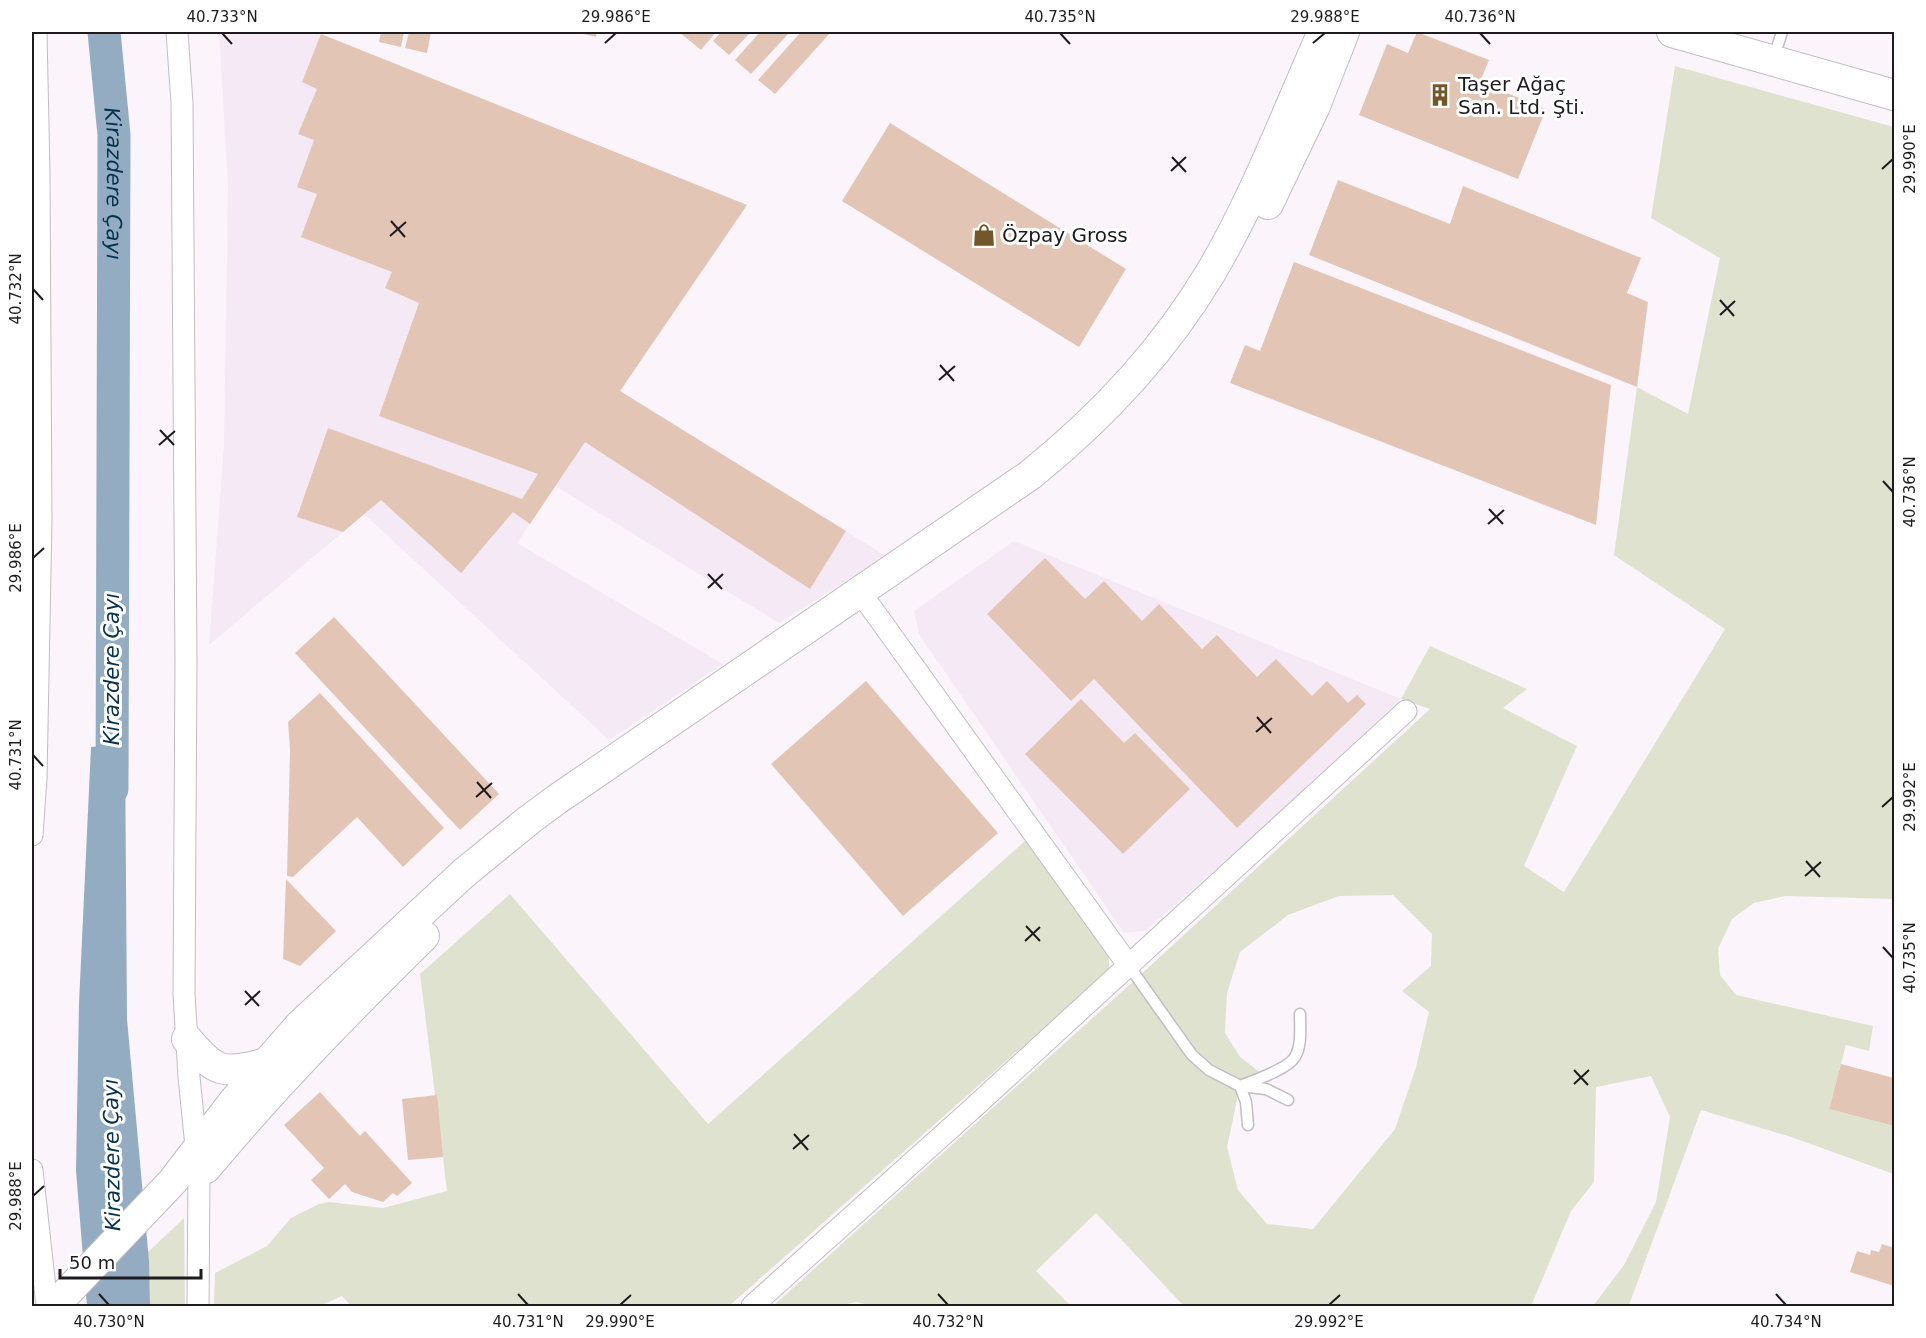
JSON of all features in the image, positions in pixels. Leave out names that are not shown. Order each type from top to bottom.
[{"type":"main road","points":[[62,1303],[327,1032],[451,909],[507,858],[865,599],[1030,475],[1080,432],[1144,368],[1182,316],[1224,249],[1264,168],[1323,32]]},
{"type":"main road","points":[[187,1177],[266,1063],[300,1024],[492,849],[556,800],[865,599],[1024,500],[1067,467],[1118,421],[1168,365],[1232,273],[1270,201],[1315,106],[1344,32]]},
{"type":"main road","points":[[1672,32],[1894,95]]},
{"type":"main road","points":[[187,1039],[208,1062],[224,1070],[244,1069],[266,1063]]},
{"type":"street","points":[[32,835],[36,779],[40,519],[40,245],[36,32]]},
{"type":"street","points":[[177,32],[182,115],[186,661],[184,994],[187,1039],[187,1177],[198,1306]]},
{"type":"street","points":[[865,599],[1129,966]]},
{"type":"street","points":[[752,1306],[1129,966],[1406,711]]},
{"type":"street","points":[[32,1170],[62,1303]]},
{"type":"lane","points":[[1772,60],[1782,32]]},
{"type":"lane","points":[[1129,966],[1192,1055],[1209,1070],[1240,1086],[1266,1089],[1288,1100]]},
{"type":"lane","points":[[1240,1086],[1286,1065],[1295,1058],[1299,1043],[1300,1014]]},
{"type":"lane","points":[[1240,1086],[1246,1102],[1248,1125]]},
{"type":"shaded area","points":[[219,32],[314,32],[747,205],[620,391],[886,556],[779,623],[555,486],[517,543],[723,664],[609,740],[364,514],[209,645],[224,445],[228,185]]},
{"type":"shaded area","points":[[1014,541],[1401,699],[1249,840],[1145,931],[1124,933],[919,634],[914,611]]},
{"type":"green space","points":[[1675,66],[1894,127],[1894,899],[1785,896],[1754,903],[1732,919],[1718,949],[1720,975],[1736,995],[1873,1026],[1869,1051],[1846,1045],[1829,1109],[1894,1126],[1894,1174],[1791,1137],[1701,1110],[1629,1305],[1631,1306],[1593,1306],[1624,1265],[1656,1202],[1670,1117],[1651,1076],[1596,1087],[1594,1182],[1571,1211],[1531,1306],[1184,1306],[1096,1213],[1036,1271],[1071,1306],[875,1306],[856,1302],[838,1306],[773,1306],[1137,978],[1430,709],[1401,699],[1430,646],[1527,689],[1503,708],[1577,746],[1524,866],[1564,892],[1725,629],[1614,555],[1637,387],[1688,414],[1720,258],[1651,218]],"holes":[[[1393,895],[1432,934],[1431,966],[1402,991],[1429,1012],[1416,1067],[1395,1129],[1313,1229],[1267,1224],[1238,1190],[1227,1147],[1240,1086],[1265,1076],[1240,1057],[1225,1033],[1227,993],[1240,952],[1288,915],[1339,896]]]},
{"type":"green space","points":[[1025,841],[1109,953],[1109,970],[729,1306],[351,1306],[342,1296],[319,1306],[214,1306],[215,1273],[267,1246],[291,1218],[319,1204],[329,1202],[383,1208],[447,1191],[420,974],[510,894],[708,1124]]},
{"type":"green space","points":[[184,1218],[185,1306],[150,1306],[148,1252]]},
{"type":"water","points":[[125,744],[127,1019],[149,1261],[150,1306],[87,1306],[76,1171],[79,1003],[91,747]]},
{"type":"building","points":[[381,32],[404,32],[401,47],[379,42]]},
{"type":"building","points":[[409,32],[431,32],[427,53],[405,48]]},
{"type":"building","points":[[575,32],[597,32],[596,37]]},
{"type":"building","points":[[679,32],[716,32],[701,50]]},
{"type":"building","points":[[721,32],[751,32],[729,55],[713,41]]},
{"type":"building","points":[[760,32],[790,32],[751,74],[735,60]]},
{"type":"building","points":[[801,32],[831,32],[775,94],[758,80]]},
{"type":"building","name":"Taşer Ağaç San. Ltd. Şti.","points":[[1417,32],[1489,60],[1480,82],[1546,109],[1518,179],[1359,115],[1387,44],[1408,53]]},
{"type":"building","points":[[321,34],[747,205],[620,391],[846,531],[810,589],[585,442],[530,524],[513,512],[461,573],[381,500],[343,532],[297,517],[328,428],[522,499],[538,474],[379,416],[419,303],[385,288],[392,272],[301,237],[317,194],[297,187],[314,140],[298,134],[317,89],[302,82]]},
{"type":"building","name":"Özpay Gross","points":[[890,123],[1126,269],[1079,347],[842,201]]},
{"type":"building","points":[[1338,180],[1450,224],[1463,186],[1641,258],[1627,293],[1648,302],[1637,387],[1309,255]]},
{"type":"building","points":[[1294,262],[1611,385],[1596,525],[1230,383],[1245,345],[1260,351]]},
{"type":"building","points":[[1045,558],[1085,599],[1104,581],[1142,621],[1159,604],[1202,649],[1217,635],[1257,677],[1276,659],[1312,696],[1327,681],[1348,703],[1357,695],[1366,704],[1237,828],[1094,679],[1071,701],[987,614]]},
{"type":"building","points":[[334,617],[499,794],[460,830],[295,653]]},
{"type":"building","points":[[866,681],[998,833],[903,916],[771,764]]},
{"type":"building","points":[[320,693],[444,828],[403,867],[357,817],[293,877],[287,876],[290,750],[288,722]]},
{"type":"building","points":[[1081,699],[1124,743],[1135,733],[1190,789],[1123,854],[1025,754]]},
{"type":"building","points":[[286,879],[336,931],[300,966],[283,959]]},
{"type":"building","points":[[1841,1064],[1894,1078],[1894,1126],[1829,1109]]},
{"type":"building","points":[[320,1092],[360,1136],[365,1131],[412,1183],[397,1196],[393,1193],[383,1202],[352,1192],[345,1184],[329,1199],[311,1180],[324,1168],[284,1125]]},
{"type":"building","points":[[437,1095],[443,1157],[408,1160],[402,1099]]},
{"type":"building","points":[[1882,1244],[1894,1248],[1894,1286],[1850,1272],[1857,1251],[1870,1255],[1871,1250],[1879,1252]]},
{"type":"waterway","name":"Kirazdere Çayı","points":[[104,32],[114,135],[112,789]]},
{"type":"place","name":"Taşer Ağaç San. Ltd. Şti.","points":[[1440,95]]},
{"type":"place","name":"Özpay Gross","points":[[984,235]]}]
